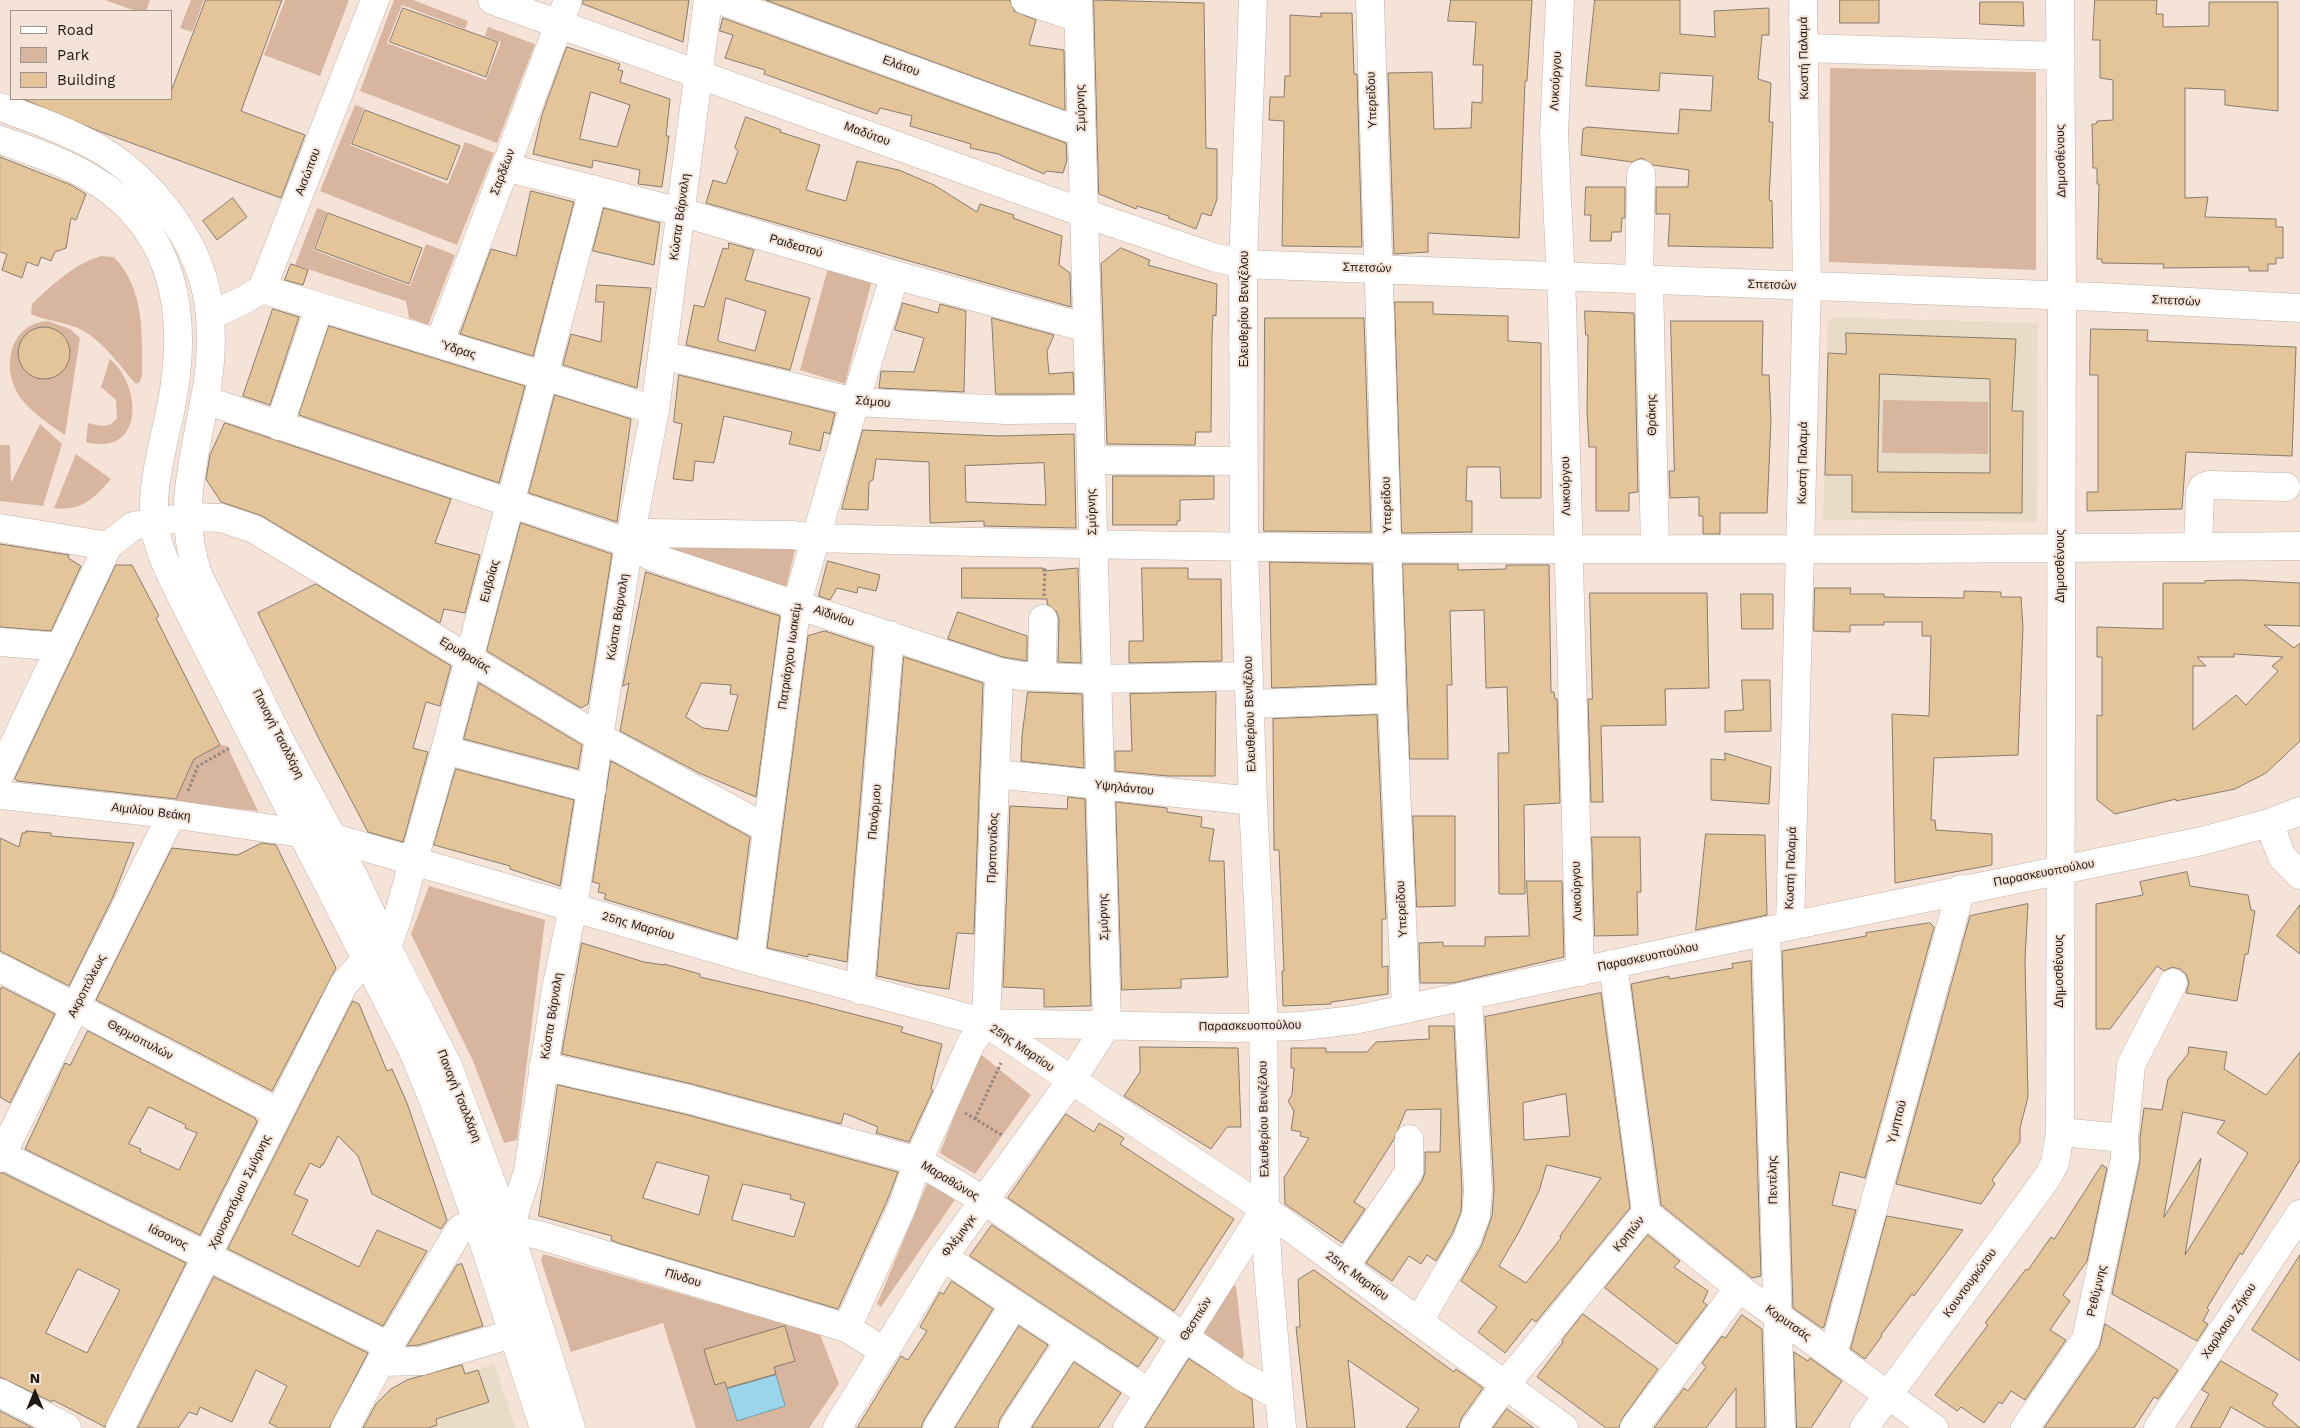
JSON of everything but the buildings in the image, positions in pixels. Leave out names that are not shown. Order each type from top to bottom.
[{"type":"street","name":"Αισώπου","points":[[262,289],[375,0]]},
{"type":"street","name":"Μαδύτου","points":[[492,0],[564,12],[700,73],[1084,213],[1213,257],[1243,264]]},
{"type":"street","name":"Κώστα Βάρναλη","points":[[509,1230],[528,1171],[543,1066],[573,906],[630,543],[654,410],[700,73],[708,0]]},
{"type":"street","name":"Ελάτου","points":[[720,0],[1082,132]]},
{"type":"street","points":[[1025,0],[1078,9]]},
{"type":"street","name":"Ελευθερίου Βενιζέλου","points":[[1252,0],[1243,264],[1244,547],[1263,1027],[1265,1209],[1268,1268],[1282,1428]]},
{"type":"street","name":"Υπερείδου","points":[[1370,0],[1392,699],[1406,1009]]},
{"type":"street","name":"Λυκούργου","points":[[1560,0],[1554,134],[1580,972]]},
{"type":"street","name":"Κωστή Παλαμά","points":[[1778,928],[1800,548],[1807,286],[1803,0]]},
{"type":"street","name":"Δημοσθένους","points":[[2060,0],[2062,296],[2059,870],[2060,1132]]},
{"type":"street","name":"Σμύρνης","points":[[1078,9],[1107,1025]]},
{"type":"street","name":"Σαρδέων","points":[[438,344],[564,12]]},
{"type":"street","points":[[1804,48],[2060,56]]},
{"type":"street","name":"Παναγή Τσαλδάρη","points":[[0,107],[51,127],[101,150],[140,181],[158,198],[189,247],[197,264],[208,299],[210,316],[209,377],[190,474],[187,517],[192,556],[199,577],[285,750],[334,838],[477,1223],[512,1335],[544,1428]]},
{"type":"street","name":"Παναγή Τσαλδάρη","points":[[0,140],[56,160],[91,178],[114,194],[138,217],[158,247],[170,273],[179,331],[179,356],[159,470],[155,521],[157,538],[164,560],[302,834],[452,1075],[509,1230],[571,1428]]},
{"type":"street","name":"Ραιδεστού","points":[[504,167],[681,212],[895,275],[1087,328]]},
{"type":"street","name":"Θράκης","points":[[1641,174],[1655,548]]},
{"type":"street","name":"Ευβοίας","points":[[376,954],[413,862],[445,750],[545,378],[593,189]]},
{"type":"street","name":"Σπετσών","points":[[1243,264],[2062,296],[2300,308]]},
{"type":"street","name":"Πατριάρχου Ιωακείμ","points":[[750,959],[797,603],[818,538],[855,402],[895,275]]},
{"type":"street","name":"Ύδρας","points":[[262,289],[545,378],[654,410]]},
{"type":"street","points":[[210,316],[262,289]]},
{"type":"street","points":[[279,426],[319,308]]},
{"type":"street","name":"Σάμου","points":[[662,355],[855,402],[1006,410],[1089,409]]},
{"type":"street","name":"Αϊδινίου","points":[[205,400],[630,543],[652,557],[797,603],[999,672],[1021,676],[1097,679],[1248,676]]},
{"type":"street","points":[[1091,460],[1243,461]]},
{"type":"street","points":[[2198,547],[2200,493],[2203,487],[2209,485],[2286,487]]},
{"type":"street","name":"Ερυθραίας","points":[[108,546],[133,526],[187,517],[221,518],[254,529],[470,657],[599,737],[766,828]]},
{"type":"street","points":[[0,528],[108,546],[0,774]]},
{"type":"street","points":[[630,543],[649,533],[791,535],[818,538],[1046,544],[1244,547],[2060,549],[2300,546]]},
{"type":"street","points":[[1042,677],[1044,619]]},
{"type":"street","name":"Πανόρμου","points":[[860,990],[890,635]]},
{"type":"street","points":[[0,642],[60,647]]},
{"type":"street","name":"Προποντίδος","points":[[986,1023],[999,672]]},
{"type":"street","points":[[1251,704],[1392,699]]},
{"type":"street","points":[[445,750],[592,789]]},
{"type":"street","name":"Υψηλάντου","points":[[996,774],[1253,801]]},
{"type":"street","name":"Αιμιλίου Βεάκη","points":[[0,795],[175,814],[302,834]]},
{"type":"street","name":"Παρασκευοπούλου","points":[[986,1023],[1263,1027],[1302,1026],[1354,1020],[1961,889],[2202,841],[2269,823],[2300,811]]},
{"type":"street","name":"Ακροπόλεως","points":[[0,1156],[175,814]]},
{"type":"street","points":[[2269,823],[2282,857],[2300,875]]},
{"type":"street","points":[[302,834],[334,838]]},
{"type":"street","name":"25ης Μαρτίου","points":[[334,838],[750,959],[986,1023],[1265,1209],[1564,1428]]},
{"type":"street","name":"Υμηττού","points":[[1833,1354],[1961,889]]},
{"type":"street","name":"Πεντέλης","points":[[1778,928],[1776,1314],[1781,1428]]},
{"type":"street","name":"Χρυσοστόμου Σμύρνης","points":[[120,1428],[344,984],[376,954]]},
{"type":"street","name":"Κρητών","points":[[1474,1428],[1646,1213],[1613,964]]},
{"type":"street","name":"Θερμοπυλών","points":[[0,968],[279,1113]]},
{"type":"street","name":"Ρεθύμνης","points":[[2025,1428],[2086,1339],[2125,1158],[2124,1138],[2131,1065],[2173,982]]},
{"type":"street","points":[[1419,1321],[1467,1240],[1476,1214],[1478,1191],[1468,996]]},
{"type":"street","points":[[847,1328],[902,1207],[918,1161],[971,1043],[986,1023]]},
{"type":"street","name":"Φλέμινγκ","points":[[837,1428],[943,1257],[1072,1081],[1107,1025]]},
{"type":"street","name":"Μαραθώνος","points":[[543,1066],[688,1099],[918,1161],[985,1201],[1243,1376],[1280,1396]]},
{"type":"street","points":[[2060,1132],[2124,1138]]},
{"type":"street","name":"Κουντουριώτου","points":[[1864,1428],[2047,1178],[2055,1163],[2060,1132]]},
{"type":"street","points":[[1344,1268],[1408,1172],[1409,1138]]},
{"type":"street","name":"Ιάσονος","points":[[0,1156],[208,1256],[385,1354],[421,1361],[538,1326]]},
{"type":"street","name":"Θεσπιών","points":[[1127,1428],[1265,1209]]},
{"type":"street","name":"Κορυτσάς","points":[[1646,1213],[1738,1288],[1833,1354],[1934,1428]]},
{"type":"street","name":"Χαρίλαου Ζήκου","points":[[2158,1428],[2300,1214]]},
{"type":"street","points":[[345,1428],[385,1354],[460,1229],[477,1223]]},
{"type":"street","name":"Πίνδου","points":[[477,1223],[539,1235],[847,1328],[883,1351]]},
{"type":"street","points":[[943,1257],[1069,1342],[1149,1392]]},
{"type":"street","points":[[1634,1428],[1738,1288]]},
{"type":"street","points":[[937,1428],[1014,1305]]},
{"type":"street","points":[[1013,1428],[1069,1342]]},
{"type":"street","points":[[0,1393],[67,1428]]},
{"type":"path","points":[[1044,619],[1046,544]]},
{"type":"path","points":[[175,814],[198,766],[252,736]]},
{"type":"path","points":[[975,1119],[1011,1040]]},
{"type":"path","points":[[945,1101],[1023,1148]]},
{"type":"shaded area","points":[[1834,317],[2038,323],[2037,522],[1823,520],[1828,322]]},
{"type":"shaded area","points":[[462,1362],[465,1374],[494,1364],[516,1428],[363,1428],[380,1400],[391,1389],[407,1380]]},
{"type":"green space","points":[[105,0],[150,0],[146,10],[133,10]]},
{"type":"green space","points":[[191,0],[204,0],[192,32],[180,28]]},
{"type":"green space","points":[[285,0],[349,0],[320,76],[264,55]]},
{"type":"green space","points":[[394,0],[413,0],[468,21],[465,29],[402,5],[387,43],[486,80],[501,42],[485,36],[488,27],[535,44],[497,143],[360,91]]},
{"type":"green space","points":[[1830,68],[2036,72],[2036,270],[1829,262]]},
{"type":"green space","points":[[355,105],[364,108],[350,145],[448,184],[465,142],[494,153],[457,245],[320,191]]},
{"type":"green space","points":[[317,208],[327,212],[313,250],[410,286],[426,244],[455,255],[428,325],[409,318],[406,301],[295,265]]},
{"type":"green space","points":[[101,256],[114,257],[131,283],[136,298],[140,313],[142,375],[140,382],[136,384],[110,353],[87,333],[73,326],[31,314],[32,304],[56,283],[82,264]]},
{"type":"green space","points":[[828,268],[872,280],[845,384],[800,370]]},
{"type":"green space","points":[[48,321],[70,329],[80,338],[65,435],[43,420],[23,401],[11,377],[10,364],[16,340],[34,324]]},
{"type":"green space","points":[[110,359],[121,371],[128,385],[132,401],[132,416],[128,429],[119,439],[105,444],[86,442],[88,423],[101,426],[108,425],[117,418],[116,400],[101,387]]},
{"type":"green space","points":[[1883,400],[1988,402],[1988,454],[1882,453]]},
{"type":"green space","points":[[40,424],[62,444],[43,506],[0,501],[0,445],[10,445],[11,483]]},
{"type":"green space","points":[[76,454],[111,479],[93,498],[79,506],[63,509],[54,508]]},
{"type":"green space","points":[[673,540],[797,541],[785,592],[668,558]]},
{"type":"green space","points":[[220,745],[227,746],[258,811],[175,802],[194,759]]},
{"type":"green space","points":[[429,886],[545,920],[517,1140],[504,1143],[473,1061],[411,934]]},
{"type":"green space","points":[[979,1053],[1031,1095],[975,1174],[940,1153]]},
{"type":"green space","points":[[927,1184],[955,1197],[954,1201],[881,1307],[877,1304]]},
{"type":"green space","points":[[543,1254],[820,1334],[839,1384],[809,1428],[696,1428],[663,1323],[571,1352],[541,1260]]},
{"type":"green space","points":[[1233,1285],[1236,1286],[1244,1356],[1241,1360],[1201,1333]]},
{"type":"water","points":[[776,1375],[785,1406],[737,1421],[727,1389]]}]
